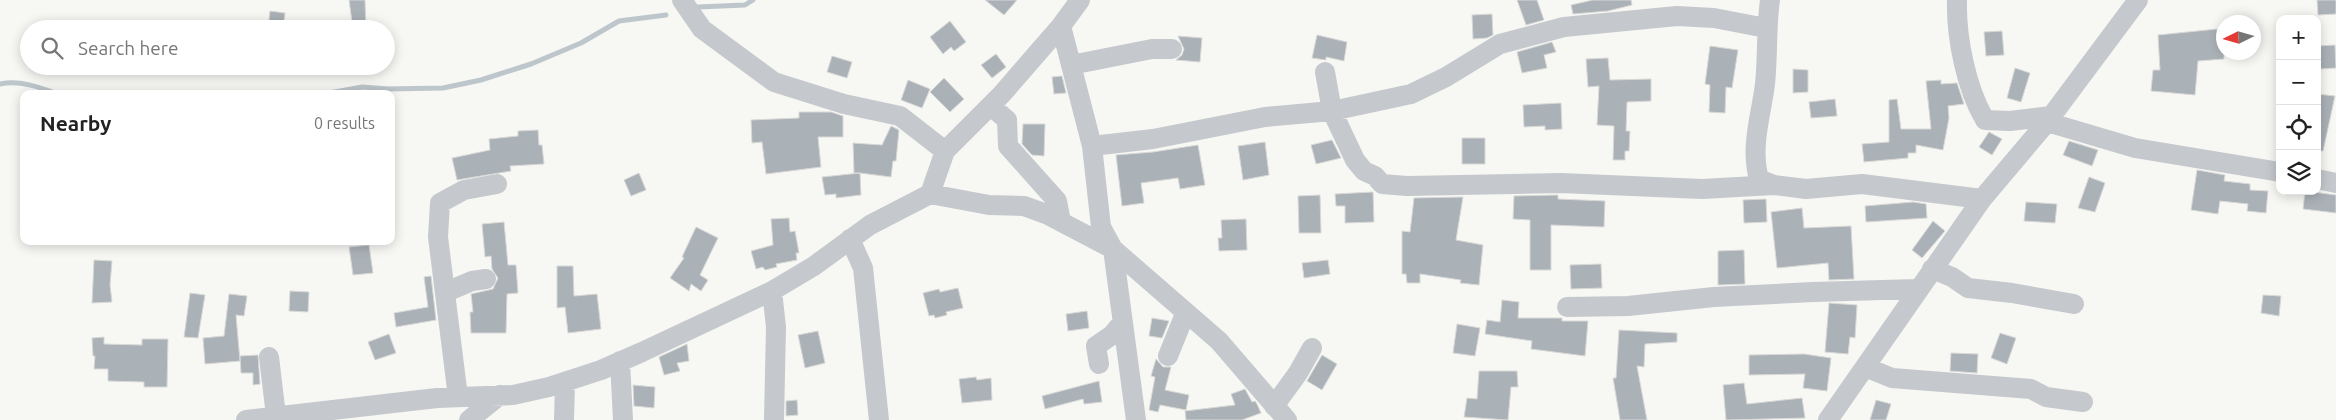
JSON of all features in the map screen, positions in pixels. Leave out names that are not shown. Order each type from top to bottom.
[{"type":"street","points":[[682,0],[702,29],[774,82],[844,104],[900,116],[945,152]]},
{"type":"street","points":[[930,194],[945,152],[991,106],[1061,26],[1080,0]]},
{"type":"street","points":[[1770,0],[1766,28],[1765,83],[1754,148],[1758,179],[1774,186]]},
{"type":"street","points":[[1956,0],[1957,34],[1976,105],[1985,120],[2049,119],[2135,148],[2276,171]]},
{"type":"street","points":[[1828,420],[1982,199],[2049,119],[2138,0]]},
{"type":"street","points":[[1092,146],[1153,139],[1265,117],[1332,112],[1411,94],[1446,77],[1500,44],[1541,31],[1677,16],[1714,18],[1766,28]]},
{"type":"street","points":[[1061,26],[1092,146],[1101,227],[1113,249],[1136,420]]},
{"type":"street","points":[[1071,65],[1152,49],[1172,49]]},
{"type":"street","points":[[1325,72],[1332,112],[1355,160],[1364,171],[1375,176],[1382,184],[1407,186],[1561,183],[1702,188],[1774,186],[1806,189],[1862,184],[1982,199]]},
{"type":"street","points":[[991,106],[1007,120],[1008,146],[1057,201],[1061,222]]},
{"type":"street","points":[[2321,181],[2336,183]]},
{"type":"street","points":[[458,397],[438,237],[440,203],[464,190],[498,184]]},
{"type":"street","points":[[246,420],[385,403],[500,395],[544,389],[620,361],[772,291],[814,266],[870,225],[930,194],[988,205],[1024,206],[1061,222],[1113,249],[1185,314],[1202,325],[1280,413],[1298,372],[1312,348]]},
{"type":"street","points":[[850,239],[863,268],[880,420]]},
{"type":"street","points":[[1932,269],[1952,277],[1968,288],[2012,293],[2074,304]]},
{"type":"street","points":[[446,292],[472,281],[486,279]]},
{"type":"street","points":[[1567,307],[1628,306],[1714,297],[1918,290]]},
{"type":"street","points":[[772,291],[776,327],[774,420]]},
{"type":"street","points":[[1168,356],[1185,314]]},
{"type":"street","points":[[1099,364],[1096,346],[1112,335],[1123,322]]},
{"type":"street","points":[[269,357],[276,416]]},
{"type":"street","points":[[620,361],[623,420]]},
{"type":"street","points":[[1865,367],[1892,378],[2031,389],[2046,396],[2083,402]]},
{"type":"street","points":[[564,420],[565,382]]},
{"type":"street","points":[[469,420],[500,395]]},
{"type":"building","points":[[349,0],[365,0],[366,20],[352,20]]},
{"type":"building","points":[[985,0],[1017,0],[1004,15]]},
{"type":"building","points":[[1517,0],[1537,0],[1544,20],[1526,25]]},
{"type":"building","points":[[1593,0],[1631,0],[1632,5],[1608,11],[1573,14],[1571,5]]},
{"type":"building","points":[[2317,0],[2336,0],[2336,14],[2318,15]]},
{"type":"building","points":[[270,11],[285,13],[284,20],[269,20]]},
{"type":"building","points":[[1492,14],[1493,35],[1487,38],[1473,39],[1472,15]]},
{"type":"building","points":[[950,21],[966,42],[954,51],[951,47],[943,54],[930,37]]},
{"type":"building","points":[[2216,29],[2216,60],[2198,61],[2195,95],[2151,91],[2153,70],[2160,70],[2158,35]]},
{"type":"building","points":[[2002,31],[2004,55],[1986,56],[1984,32]]},
{"type":"building","points":[[1317,35],[1347,42],[1344,61],[1326,57],[1326,60],[1312,58]]},
{"type":"building","points":[[1178,36],[1202,38],[1200,62],[1176,60],[1182,55],[1184,49]]},
{"type":"building","points":[[1552,42],[1556,52],[1544,55],[1547,68],[1522,73],[1517,52]]},
{"type":"building","points":[[2335,45],[2336,68],[2321,69],[2321,46]]},
{"type":"building","points":[[1710,46],[1738,50],[1732,88],[1726,87],[1725,113],[1709,112],[1710,85],[1705,84]]},
{"type":"building","points":[[996,54],[1006,67],[992,78],[981,65]]},
{"type":"building","points":[[832,56],[852,62],[847,78],[827,72]]},
{"type":"building","points":[[1608,58],[1610,80],[1651,79],[1651,101],[1627,102],[1626,131],[1630,131],[1629,151],[1625,151],[1625,160],[1613,160],[1614,126],[1597,125],[1599,86],[1588,87],[1586,59]]},
{"type":"building","points":[[2015,68],[2030,73],[2021,102],[2007,98]]},
{"type":"building","points":[[1793,69],[1808,70],[1808,92],[1793,93]]},
{"type":"building","points":[[1062,76],[1066,93],[1054,94],[1052,77]]},
{"type":"building","points":[[944,78],[964,99],[950,112],[930,92]]},
{"type":"building","points":[[908,80],[930,89],[922,108],[901,100]]},
{"type":"building","points":[[1941,80],[1941,84],[1957,83],[1964,104],[1948,106],[1949,118],[1943,150],[1916,145],[1916,153],[1908,153],[1908,158],[1864,162],[1862,144],[1889,142],[1889,100],[1897,99],[1901,129],[1931,129],[1926,81]]},
{"type":"building","points":[[2321,94],[2335,96],[2323,151],[2321,151]]},
{"type":"building","points":[[1835,99],[1837,116],[1811,118],[1809,102]]},
{"type":"building","points":[[1561,103],[1562,129],[1545,130],[1545,126],[1524,127],[1523,105]]},
{"type":"building","points":[[799,112],[831,112],[843,116],[843,137],[818,137],[821,167],[766,174],[762,142],[752,143],[751,120],[799,118]]},
{"type":"building","points":[[1023,124],[1045,124],[1044,156],[1032,155],[1022,144]]},
{"type":"building","points":[[891,126],[899,130],[896,161],[893,161],[891,177],[854,173],[853,143],[882,145]]},
{"type":"building","points":[[538,130],[539,145],[542,145],[544,164],[510,166],[511,171],[457,180],[452,158],[490,150],[489,139],[518,136],[518,131]]},
{"type":"building","points":[[1989,132],[2002,139],[1992,155],[1979,147]]},
{"type":"building","points":[[1462,138],[1485,138],[1485,164],[1462,164]]},
{"type":"building","points":[[1332,140],[1341,158],[1316,164],[1311,145]]},
{"type":"building","points":[[2069,141],[2098,150],[2092,166],[2063,155]]},
{"type":"building","points":[[1265,142],[1269,175],[1243,180],[1238,146]]},
{"type":"building","points":[[1198,145],[1205,185],[1180,189],[1178,178],[1141,183],[1144,203],[1122,206],[1116,155],[1153,152]]},
{"type":"building","points":[[2197,170],[2225,175],[2224,181],[2250,184],[2250,190],[2268,191],[2266,213],[2247,211],[2248,204],[2220,201],[2218,214],[2191,210]]},
{"type":"building","points":[[639,173],[646,190],[631,196],[624,180]]},
{"type":"building","points":[[860,173],[861,195],[836,198],[836,194],[825,195],[822,177]]},
{"type":"building","points":[[2089,177],[2105,183],[2095,212],[2078,208]]},
{"type":"building","points":[[1373,192],[1374,222],[1345,223],[1345,206],[1336,206],[1335,194]]},
{"type":"building","points":[[2321,193],[2336,195],[2336,213],[2303,209],[2305,195],[2321,195]]},
{"type":"building","points":[[1320,195],[1321,233],[1299,233],[1298,196]]},
{"type":"building","points":[[1558,195],[1558,199],[1605,201],[1604,227],[1551,225],[1551,270],[1530,270],[1530,220],[1513,219],[1514,196]]},
{"type":"building","points":[[1463,197],[1456,240],[1483,245],[1479,285],[1460,283],[1461,280],[1420,274],[1420,283],[1407,283],[1406,274],[1402,274],[1402,231],[1410,232],[1414,198]]},
{"type":"building","points":[[1766,199],[1767,222],[1744,223],[1743,200]]},
{"type":"building","points":[[1913,202],[1926,204],[1927,218],[1866,222],[1865,206]]},
{"type":"building","points":[[2026,202],[2057,204],[2055,223],[2024,221]]},
{"type":"building","points":[[1802,208],[1804,228],[1851,226],[1854,279],[1829,280],[1828,263],[1777,268],[1771,212]]},
{"type":"building","points":[[789,218],[790,232],[795,231],[799,253],[796,253],[797,260],[776,264],[777,267],[765,270],[763,267],[756,269],[751,251],[773,245],[771,219]]},
{"type":"building","points":[[1246,219],[1247,250],[1219,251],[1218,238],[1222,238],[1221,220]]},
{"type":"building","points":[[1933,221],[1945,231],[1922,258],[1912,250]]},
{"type":"building","points":[[504,222],[508,265],[516,265],[518,293],[507,294],[506,333],[471,333],[470,312],[473,312],[471,294],[493,289],[498,278],[492,269],[491,256],[485,257],[482,224]]},
{"type":"building","points":[[696,227],[718,238],[700,275],[708,280],[701,291],[691,284],[689,291],[670,278],[684,258],[682,257]]},
{"type":"building","points":[[369,245],[373,273],[353,275],[349,247]]},
{"type":"building","points":[[1744,250],[1745,284],[1718,285],[1718,251]]},
{"type":"building","points":[[94,260],[112,261],[110,285],[112,302],[92,303]]},
{"type":"building","points":[[1328,260],[1330,274],[1304,278],[1302,263]]},
{"type":"building","points":[[1601,264],[1602,288],[1571,289],[1570,265]]},
{"type":"building","points":[[557,266],[573,266],[574,296],[597,294],[601,329],[568,333],[565,307],[557,308]]},
{"type":"building","points":[[431,276],[436,320],[396,327],[394,313],[428,307],[424,277]]},
{"type":"building","points":[[958,288],[963,308],[946,312],[947,315],[935,318],[934,315],[929,316],[923,293],[939,289],[940,292]]},
{"type":"building","points":[[290,291],[309,292],[308,312],[289,311]]},
{"type":"building","points":[[190,293],[205,295],[198,338],[184,337]]},
{"type":"building","points":[[229,294],[247,296],[244,316],[236,315],[240,361],[205,364],[203,338],[224,336]]},
{"type":"building","points":[[2263,295],[2281,296],[2279,316],[2261,313]]},
{"type":"building","points":[[1502,300],[1519,302],[1518,318],[1562,318],[1562,321],[1588,321],[1585,356],[1531,349],[1532,341],[1485,334],[1487,320],[1500,322]]},
{"type":"building","points":[[1829,303],[1857,305],[1855,338],[1850,337],[1848,354],[1825,352]]},
{"type":"building","points":[[1087,311],[1089,328],[1068,331],[1066,314]]},
{"type":"building","points":[[1152,318],[1169,321],[1162,338],[1149,336]]},
{"type":"building","points":[[1457,324],[1480,328],[1475,356],[1453,353]]},
{"type":"building","points":[[1619,330],[1677,333],[1677,342],[1645,344],[1644,367],[1637,366],[1647,420],[1620,420],[1613,378],[1616,378]]},
{"type":"building","points":[[818,331],[825,363],[805,368],[798,335]]},
{"type":"building","points":[[2000,333],[2016,338],[2007,364],[1991,358]]},
{"type":"building","points":[[389,334],[396,353],[375,360],[368,342]]},
{"type":"building","points":[[104,337],[104,344],[142,345],[142,339],[168,339],[167,387],[144,387],[144,382],[108,381],[108,369],[94,369],[95,356],[93,356],[92,338]]},
{"type":"building","points":[[687,344],[689,361],[677,363],[680,371],[664,375],[659,357]]},
{"type":"building","points":[[1951,353],[1978,354],[1977,373],[1950,371]]},
{"type":"building","points":[[1804,354],[1831,358],[1827,391],[1803,388],[1805,374],[1749,375],[1749,355]]},
{"type":"building","points":[[258,355],[260,384],[253,385],[253,373],[241,373],[240,356]]},
{"type":"building","points":[[1322,355],[1337,364],[1322,390],[1307,381]]},
{"type":"building","points":[[1156,359],[1163,367],[1171,367],[1165,390],[1189,395],[1186,410],[1160,405],[1158,412],[1149,410],[1155,377],[1151,376]]},
{"type":"building","points":[[1479,371],[1517,371],[1518,387],[1511,387],[1508,420],[1464,417],[1467,398],[1477,399]]},
{"type":"building","points":[[976,377],[977,380],[991,378],[992,400],[962,403],[959,379]]},
{"type":"building","points":[[1099,381],[1102,402],[1084,404],[1083,399],[1045,409],[1042,396]]},
{"type":"building","points":[[1744,383],[1747,404],[1802,398],[1805,418],[1726,420],[1723,385]]},
{"type":"building","points":[[633,385],[655,387],[654,408],[634,406]]},
{"type":"building","points":[[1245,389],[1252,402],[1255,401],[1257,404],[1261,413],[1242,420],[1186,420],[1185,411],[1235,405],[1231,394]]},
{"type":"building","points":[[797,400],[798,415],[786,416],[786,401]]},
{"type":"building","points":[[1876,400],[1891,404],[1886,420],[1870,420]]},
{"type":"waterway","points":[[698,7],[745,5],[753,0]]},
{"type":"waterway","points":[[346,90],[362,87],[388,89],[443,88],[481,80],[531,64],[581,43],[619,21],[666,15]]},
{"type":"waterway","points":[[0,84],[15,83],[46,90]]}]
